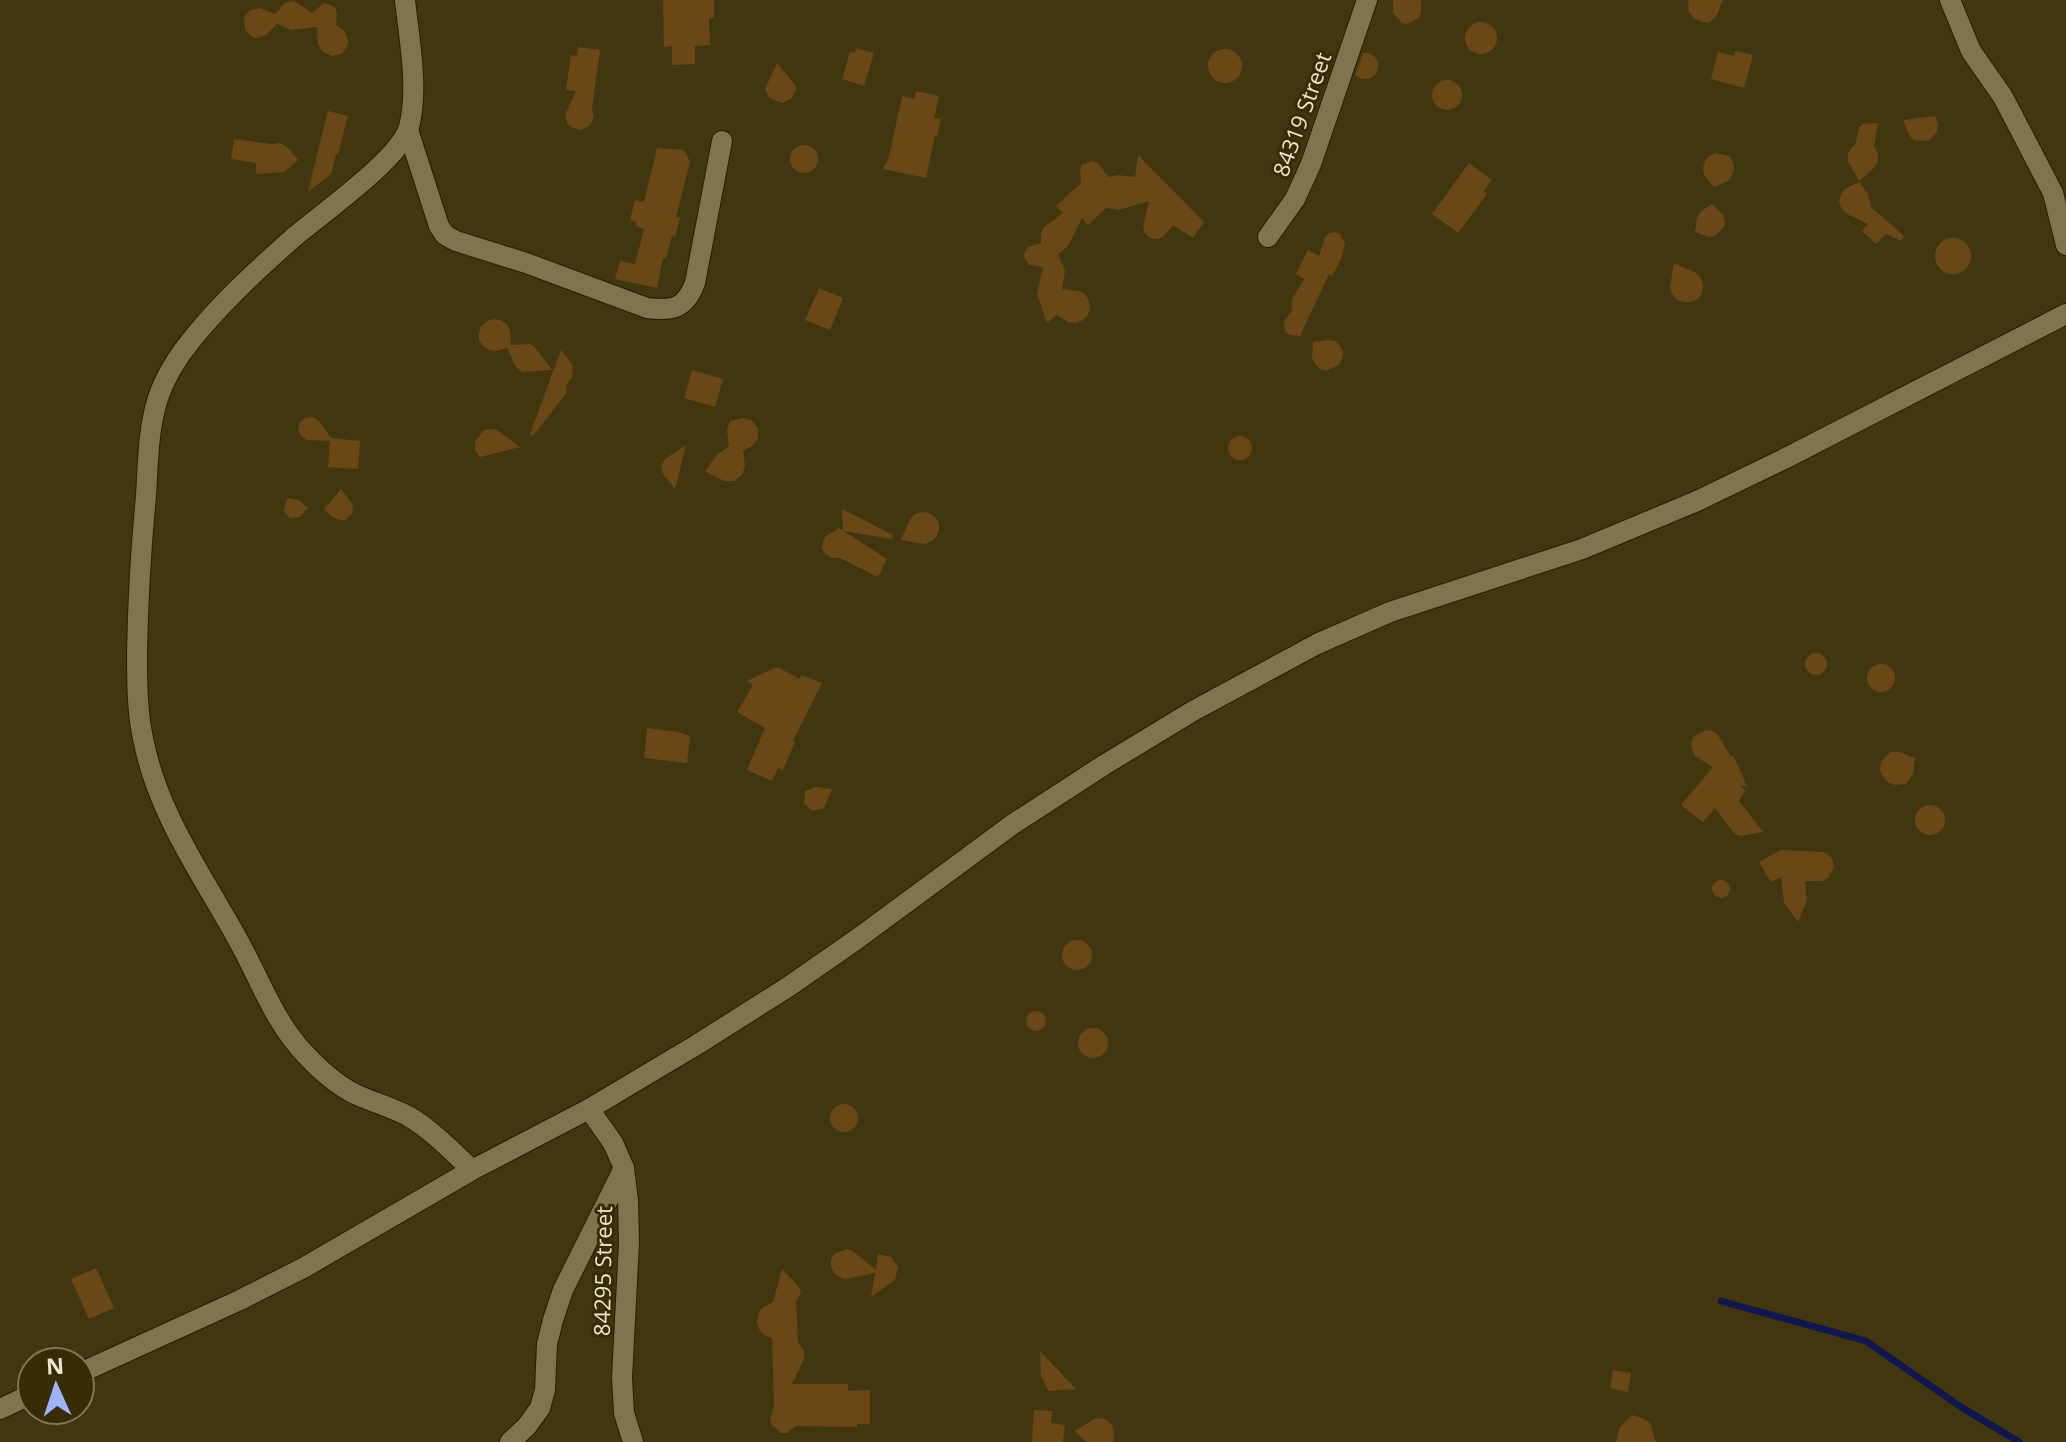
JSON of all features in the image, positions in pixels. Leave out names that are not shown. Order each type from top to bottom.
[{"type":"street","points":[[405,0],[413,87],[412,112],[402,143],[229,297],[191,340],[158,398],[148,467],[138,615],[139,712],[143,743],[166,810],[285,1030],[325,1073],[354,1093],[407,1115],[472,1170]]},
{"type":"street","name":"84319 Street","points":[[1268,237],[1295,199],[1311,164],[1367,0]]},
{"type":"street","points":[[1950,0],[1971,51],[2003,97],[2053,193],[2066,245]]},
{"type":"street","points":[[408,130],[435,216],[445,235],[479,250],[526,263],[647,308],[663,309],[682,303],[689,297],[695,283],[722,141]]},
{"type":"street","points":[[96,1366],[305,1267],[472,1170],[589,1109],[788,987],[1013,824],[1104,765],[1193,711],[1303,651],[1390,612],[1582,549],[1683,507],[1784,459],[2066,314]]},
{"type":"street","name":"84295 Street","points":[[589,1109],[613,1143],[624,1168],[629,1243],[622,1378],[624,1413],[633,1442]]},
{"type":"street","points":[[510,1442],[540,1408],[545,1390],[547,1344],[563,1290],[624,1168]]},
{"type":"building","points":[[663,0],[714,0],[714,18],[709,18],[710,45],[695,46],[695,64],[672,65],[672,46],[664,47]]},
{"type":"building","points":[[1393,0],[1421,0],[1419,18],[1402,23],[1393,13]]},
{"type":"building","points":[[1688,0],[1723,0],[1717,15],[1709,23],[1693,17],[1689,12]]},
{"type":"building","points":[[294,1],[312,13],[324,3],[335,7],[336,25],[344,30],[348,40],[342,54],[332,56],[323,52],[318,44],[317,27],[291,30],[277,24],[266,35],[257,38],[245,30],[244,17],[250,10],[260,8],[275,14],[285,3]]},
{"type":"building","points":[[1481,22],[1492,27],[1497,38],[1492,49],[1481,54],[1470,49],[1465,38],[1470,27]]},
{"type":"building","points":[[578,47],[600,50],[592,109],[594,118],[589,126],[580,130],[567,123],[565,115],[576,91],[566,90],[571,55],[577,56]]},
{"type":"building","points":[[856,48],[874,53],[864,86],[842,79],[850,52],[855,53]]},
{"type":"building","points":[[1225,49],[1237,54],[1242,66],[1237,78],[1225,83],[1213,78],[1208,66],[1213,54]]},
{"type":"building","points":[[1735,51],[1753,55],[1744,88],[1711,79],[1718,52],[1734,56]]},
{"type":"building","points":[[1363,53],[1374,56],[1378,62],[1375,75],[1369,79],[1355,75]]},
{"type":"building","points":[[777,63],[796,90],[791,99],[782,103],[769,98],[765,89]]},
{"type":"building","points":[[1447,80],[1453,81],[1461,89],[1461,101],[1453,109],[1447,110],[1441,109],[1433,101],[1432,95],[1433,89],[1441,81]]},
{"type":"building","points":[[916,91],[939,96],[934,118],[941,119],[926,178],[883,169],[889,157],[902,96],[914,99]]},
{"type":"building","points":[[328,111],[348,116],[331,174],[308,192]]},
{"type":"building","points":[[1935,116],[1937,132],[1928,141],[1914,140],[1903,120]]},
{"type":"building","points":[[1878,123],[1874,146],[1878,161],[1859,181],[1848,161],[1848,154],[1855,145],[1859,128],[1863,124]]},
{"type":"building","points":[[234,139],[279,143],[298,160],[284,172],[256,174],[256,163],[231,159]]},
{"type":"building","points":[[804,145],[814,149],[818,159],[814,169],[804,173],[794,169],[790,159],[794,149]]},
{"type":"building","points":[[657,148],[683,150],[690,162],[676,217],[680,218],[675,237],[672,236],[666,258],[663,258],[657,288],[615,279],[620,261],[635,264],[644,229],[630,220],[635,200],[644,202]]},
{"type":"building","points":[[1716,153],[1729,156],[1734,169],[1728,181],[1714,187],[1704,175],[1703,168],[1709,156]]},
{"type":"building","points":[[1138,155],[1204,222],[1193,238],[1173,225],[1163,237],[1150,238],[1143,227],[1149,201],[1119,210],[1106,208],[1088,225],[1082,218],[1068,246],[1058,254],[1065,271],[1062,289],[1085,294],[1090,308],[1088,315],[1076,323],[1056,315],[1047,323],[1037,294],[1043,267],[1029,265],[1024,257],[1025,252],[1028,247],[1041,243],[1044,227],[1063,213],[1056,206],[1081,183],[1082,165],[1092,161],[1098,163],[1108,177],[1135,177]]},
{"type":"building","points":[[1469,163],[1492,180],[1484,191],[1487,194],[1458,233],[1432,214]]},
{"type":"building","points":[[1859,182],[1868,194],[1871,207],[1904,236],[1901,241],[1886,234],[1876,244],[1862,231],[1868,224],[1845,213],[1839,201],[1841,194]]},
{"type":"building","points":[[1712,204],[1725,221],[1724,227],[1715,236],[1709,237],[1695,232],[1700,212]]},
{"type":"building","points":[[1335,232],[1340,234],[1345,244],[1341,259],[1332,276],[1329,274],[1300,336],[1290,335],[1285,332],[1284,322],[1292,310],[1292,299],[1304,279],[1296,274],[1308,250],[1319,256],[1325,237]]},
{"type":"building","points":[[1953,238],[1966,243],[1971,256],[1966,269],[1953,274],[1940,269],[1935,256],[1940,243]]},
{"type":"building","points":[[1674,263],[1701,278],[1702,293],[1698,299],[1684,302],[1672,294],[1670,287]]},
{"type":"building","points":[[819,288],[843,298],[830,330],[805,320]]},
{"type":"building","points":[[494,319],[507,324],[511,345],[534,346],[552,370],[522,372],[515,366],[507,348],[496,351],[483,346],[479,340],[481,326]]},
{"type":"building","points":[[1335,341],[1343,352],[1339,365],[1326,371],[1320,369],[1312,358],[1313,342]]},
{"type":"building","points":[[561,350],[571,363],[572,377],[566,386],[567,392],[533,436],[530,434]]},
{"type":"building","points":[[692,370],[723,379],[715,407],[684,398]]},
{"type":"building","points":[[313,417],[331,438],[360,441],[358,469],[328,467],[330,441],[307,440],[301,436],[298,430],[300,423],[305,418]]},
{"type":"building","points":[[751,420],[758,428],[758,438],[743,451],[745,466],[742,475],[734,481],[724,481],[705,471],[717,455],[729,446],[727,430],[730,421]]},
{"type":"building","points":[[497,430],[520,447],[480,457],[475,450],[475,442],[483,431]]},
{"type":"building","points":[[1240,436],[1249,439],[1252,448],[1249,457],[1240,460],[1231,457],[1228,448],[1231,439]]},
{"type":"building","points":[[686,445],[675,489],[663,474],[661,466],[665,459]]},
{"type":"building","points":[[341,489],[353,505],[352,514],[345,520],[332,517],[324,509]]},
{"type":"building","points":[[287,498],[299,500],[308,508],[300,517],[290,518],[284,511]]},
{"type":"building","points":[[842,509],[893,535],[892,539],[843,531]]},
{"type":"building","points":[[922,512],[929,513],[939,523],[936,537],[924,544],[901,540],[910,519]]},
{"type":"building","points":[[839,528],[887,559],[878,577],[840,558],[832,558],[822,549],[826,536]]},
{"type":"building","points":[[1816,653],[1824,656],[1827,664],[1824,672],[1816,675],[1808,672],[1805,664],[1808,656]]},
{"type":"building","points":[[1881,664],[1891,668],[1895,678],[1891,688],[1881,692],[1871,688],[1867,678],[1871,668]]},
{"type":"building","points":[[774,668],[800,679],[801,675],[822,683],[793,741],[783,770],[778,768],[772,781],[747,770],[765,728],[737,712],[753,685],[747,681]]},
{"type":"building","points":[[647,728],[690,736],[687,763],[644,758]]},
{"type":"building","points":[[1706,730],[1718,735],[1731,757],[1733,755],[1747,786],[1740,786],[1745,790],[1739,801],[1763,832],[1740,836],[1734,833],[1715,808],[1703,822],[1681,805],[1713,767],[1695,756],[1692,749],[1694,736]]},
{"type":"building","points":[[1891,752],[1915,758],[1913,774],[1906,784],[1895,785],[1883,777],[1881,763]]},
{"type":"building","points":[[816,787],[832,789],[824,808],[812,811],[804,803],[805,791]]},
{"type":"building","points":[[1930,805],[1941,809],[1945,820],[1941,831],[1930,835],[1919,831],[1915,820],[1919,809]]},
{"type":"building","points":[[1781,850],[1823,852],[1833,861],[1834,867],[1828,878],[1805,881],[1807,900],[1798,922],[1784,903],[1781,877],[1771,882],[1759,862]]},
{"type":"building","points":[[1721,880],[1730,889],[1721,898],[1712,889]]},
{"type":"building","points":[[1077,940],[1088,944],[1092,955],[1088,966],[1077,970],[1066,966],[1062,955],[1066,944]]},
{"type":"building","points":[[1036,1011],[1043,1014],[1046,1021],[1043,1028],[1036,1031],[1029,1028],[1026,1021],[1029,1014]]},
{"type":"building","points":[[1093,1028],[1104,1032],[1108,1043],[1104,1054],[1093,1058],[1082,1054],[1078,1043],[1082,1032]]},
{"type":"building","points":[[844,1104],[854,1108],[858,1118],[854,1128],[844,1132],[834,1128],[830,1118],[834,1108]]},
{"type":"building","points":[[847,1249],[876,1270],[878,1254],[891,1257],[898,1267],[895,1280],[871,1297],[875,1273],[845,1279],[839,1277],[831,1267],[831,1260],[834,1254]]},
{"type":"building","points":[[96,1268],[114,1308],[89,1319],[71,1279]]},
{"type":"building","points":[[782,1269],[801,1293],[796,1302],[798,1342],[804,1351],[804,1359],[792,1384],[848,1384],[848,1391],[870,1390],[870,1424],[857,1424],[857,1427],[796,1426],[787,1433],[781,1433],[772,1425],[772,1338],[764,1335],[757,1322],[762,1308],[773,1302]]},
{"type":"building","points":[[1040,1351],[1076,1389],[1049,1391],[1041,1376]]},
{"type":"building","points":[[1613,1370],[1631,1373],[1628,1392],[1610,1388]]},
{"type":"building","points":[[1034,1410],[1052,1411],[1051,1423],[1065,1425],[1063,1442],[1032,1442]]},
{"type":"building","points":[[1632,1415],[1650,1423],[1656,1442],[1616,1442],[1620,1427]]},
{"type":"building","points":[[1101,1418],[1112,1425],[1113,1442],[1086,1442],[1075,1431],[1094,1419]]},
{"type":"waterway","points":[[1721,1301],[1866,1341],[1961,1407],[2019,1442]]}]
